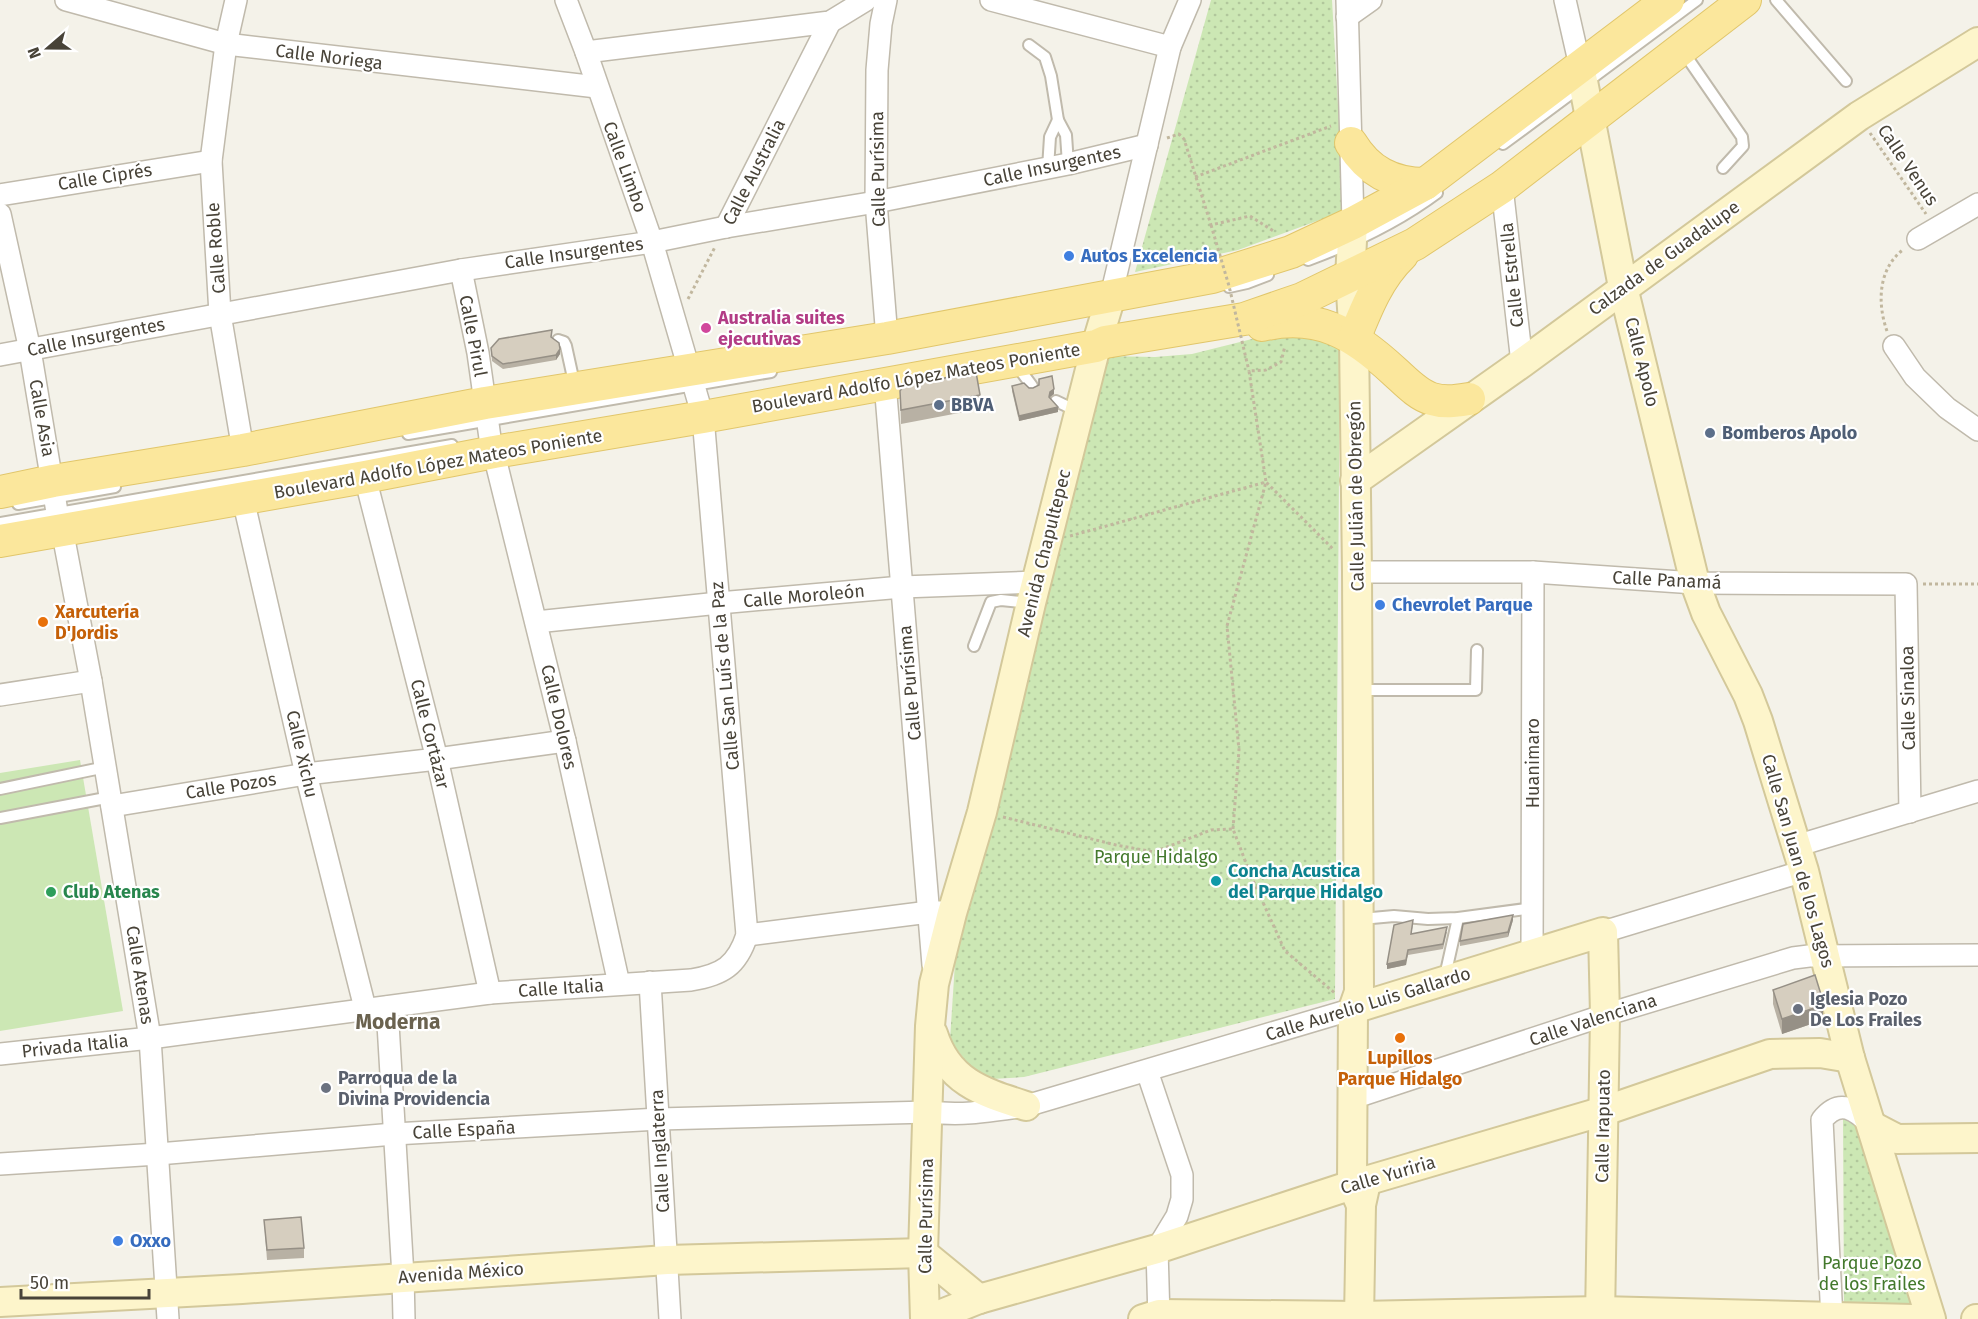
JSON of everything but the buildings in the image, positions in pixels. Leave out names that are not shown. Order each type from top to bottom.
[{"type":"main road","name":"Boulevard Adolfo López Mateos Poniente","points":[[0,541],[57,505],[243,450],[487,433],[698,398],[1014,361],[1212,277],[1289,262],[1345,257],[1421,233],[1502,187],[1586,97],[1668,0]]},
{"type":"main road","name":"Boulevard Adolfo López Mateos Poniente","points":[[6,499],[57,505],[243,499],[365,477],[487,433],[575,387],[698,398],[887,338],[1104,322],[1244,319],[1302,299],[1345,257],[1436,185],[1681,42],[1745,0]]},
{"type":"main road","points":[[1351,130],[1358,154],[1376,171],[1400,182],[1436,185]]},
{"type":"main road","points":[[1354,339],[1378,286],[1421,233]]},
{"type":"main road","points":[[1104,322],[1150,349],[1291,321],[1327,325],[1371,349],[1408,384],[1425,396],[1446,402],[1469,399]]},
{"type":"street","name":"Calle Noriega","points":[[66,0],[190,36],[226,44],[597,87]]},
{"type":"street","name":"Calle Roble","points":[[236,0],[226,44],[211,160],[220,314],[243,450]]},
{"type":"street","name":"Calle Limbo","points":[[566,0],[652,242],[698,398]]},
{"type":"street","points":[[586,52],[830,22],[866,0]]},
{"type":"street","name":"Calle Purísima","points":[[886,0],[881,24],[877,70],[876,202],[887,338]]},
{"type":"street","points":[[991,0],[1170,47]]},
{"type":"street","name":"Avenida Chapultepec","points":[[929,1112],[930,1026],[940,912],[982,812],[1047,543],[1068,406],[1104,322],[1170,47],[1190,0]]},
{"type":"street","points":[[1347,8],[1371,0]]},
{"type":"street","name":"Calle Apolo","points":[[1565,0],[1623,287],[1695,583]]},
{"type":"street","name":"Calle Julián de Obregón","points":[[1347,8],[1351,130],[1345,257],[1354,339],[1360,1002]]},
{"type":"street","name":"Calle Australia","points":[[726,227],[830,22]]},
{"type":"street","name":"Calzada de Guadalupe","points":[[1355,481],[1522,363],[1859,116],[1978,42]]},
{"type":"street","name":"Calle Insurgentes","points":[[0,355],[460,270],[652,242],[876,202],[1058,166],[1147,145]]},
{"type":"street","name":"Calle Ciprés","points":[[0,195],[211,160]]},
{"type":"street","name":"Calle Estrella","points":[[1502,187],[1522,363]]},
{"type":"street","points":[[1927,233],[1978,204]]},
{"type":"street","name":"Calle Asia","points":[[0,214],[30,350],[57,505]]},
{"type":"street","name":"Calle Pirul","points":[[460,270],[482,352],[487,433]]},
{"type":"street","points":[[1894,346],[1915,377],[1947,408],[1978,430]]},
{"type":"street","name":"Calle Purísima","points":[[890,377],[902,587],[940,912]]},
{"type":"street","name":"Calle San Luís de la Paz","points":[[698,398],[719,603],[747,935]]},
{"type":"street","name":"Calle Dolores","points":[[487,433],[565,741],[619,984]]},
{"type":"street","name":"Calle Cortázar","points":[[365,477],[437,759],[490,993]]},
{"type":"street","name":"Calle Xichu","points":[[243,499],[306,774],[365,1008]]},
{"type":"street","name":"Calle Atenas","points":[[57,505],[91,681],[150,1038],[167,1306]]},
{"type":"street","name":"Calle Panamá","points":[[1357,572],[1533,572],[1695,583],[1906,584]]},
{"type":"street","name":"Huanimaro","points":[[1532,953],[1533,572]]},
{"type":"street","name":"Calle San Juan de los Lagos","points":[[1695,583],[1707,613],[1748,695],[1800,858],[1850,1058],[1931,1319]]},
{"type":"street","name":"Calle Sinaloa","points":[[1906,584],[1910,812]]},
{"type":"street","name":"Calle Moroleón","points":[[536,622],[902,587],[1034,592]]},
{"type":"street","points":[[0,695],[91,681]]},
{"type":"street","name":"Calle Pozos","points":[[111,802],[565,741]]},
{"type":"street","name":"Calle Aurelio Luis Gallardo","points":[[929,1112],[955,1115],[1026,1106],[1147,1071],[1360,1002],[1444,981],[1603,932],[1800,858],[1910,812],[1978,791]]},
{"type":"street","points":[[747,935],[940,912]]},
{"type":"street","name":"Calle Irapuato","points":[[1600,1315],[1605,1015],[1603,932]]},
{"type":"street","name":"Calle Italia","points":[[150,1038],[490,993],[709,977],[725,970],[738,958],[747,935]]},
{"type":"street","name":"Calle Valenciana","points":[[1365,1094],[1605,1015],[1793,958],[1978,955]]},
{"type":"street","name":"Calle Inglaterra","points":[[650,982],[670,1319]]},
{"type":"street","points":[[1360,1002],[1365,1094],[1360,1190]]},
{"type":"street","points":[[1359,1317],[1360,1002]]},
{"type":"street","points":[[387,1007],[404,1319]]},
{"type":"street","points":[[930,1026],[941,1056],[954,1073],[974,1086],[1026,1106]]},
{"type":"street","name":"Privada Italia","points":[[0,1054],[150,1038]]},
{"type":"street","name":"Calle Yuriria","points":[[927,1319],[979,1299],[1360,1190],[1604,1111],[1770,1054],[1820,1053],[1850,1058]]},
{"type":"street","points":[[1147,1071],[1182,1175],[1182,1199],[1177,1216],[1157,1249],[1153,1317],[1600,1315],[1913,1319]]},
{"type":"street","points":[[1832,1317],[1822,1120],[1828,1112],[1839,1108],[1851,1109],[1858,1112],[1872,1126],[1897,1139],[1978,1138]]},
{"type":"street","name":"Calle Purísima","points":[[927,1319],[923,1253],[929,1112]]},
{"type":"street","name":"Calle España","points":[[0,1164],[158,1154],[394,1134],[658,1119],[929,1112]]},
{"type":"street","points":[[923,1253],[979,1299]]},
{"type":"street","name":"Avenida México","points":[[0,1302],[167,1306],[242,1289],[403,1276],[667,1260],[923,1253]]},
{"type":"lane","points":[[1492,153],[1586,97],[1697,0]]},
{"type":"lane","points":[[1723,168],[1743,146],[1742,137],[1681,42],[1727,0]]},
{"type":"lane","points":[[1776,0],[1846,81]]},
{"type":"lane","points":[[1029,45],[1045,57],[1052,76],[1058,120],[1066,135],[1058,166]]},
{"type":"lane","points":[[1058,120],[1050,137],[1058,166]]},
{"type":"lane","points":[[1421,233],[1437,216]]},
{"type":"lane","points":[[1345,257],[1379,249]]},
{"type":"lane","points":[[1223,288],[1247,283],[1289,262]]},
{"type":"lane","points":[[890,377],[1104,322],[1203,314]]},
{"type":"lane","points":[[558,340],[566,345],[575,387]]},
{"type":"lane","points":[[1014,361],[1032,386]]},
{"type":"lane","points":[[698,398],[786,370]]},
{"type":"lane","points":[[57,505],[487,433]]},
{"type":"lane","points":[[397,436],[487,433]]},
{"type":"lane","points":[[0,523],[122,485]]},
{"type":"lane","points":[[974,646],[991,602],[1034,592]]},
{"type":"lane","points":[[1357,690],[1476,690],[1477,650]]},
{"type":"lane","points":[[0,789],[106,768]]},
{"type":"lane","points":[[0,818],[111,802]]},
{"type":"lane","points":[[1358,919],[1394,916],[1428,919],[1458,918],[1533,908]]},
{"type":"lane","points":[[1444,981],[1458,918]]},
{"type":"path","name":"Calle Venus","points":[[1859,116],[1927,233]]},
{"type":"path","points":[[1195,177],[1351,130]]},
{"type":"path","points":[[1147,145],[1179,134],[1184,139],[1229,286],[1249,371],[1266,482],[1227,626],[1239,750],[1233,829],[1251,876],[1285,951],[1360,1002]]},
{"type":"path","points":[[1211,225],[1250,216],[1274,231],[1289,262]]},
{"type":"path","name":"Calle Australia","points":[[676,321],[726,227]]},
{"type":"path","points":[[1894,346],[1886,328],[1882,309],[1881,293],[1884,278],[1890,264],[1900,252],[1927,233]]},
{"type":"path","points":[[1249,371],[1266,370],[1281,362],[1291,321]]},
{"type":"path","points":[[1047,543],[1266,482]]},
{"type":"path","points":[[1266,482],[1357,572]]},
{"type":"path","points":[[1906,584],[1978,584]]},
{"type":"path","points":[[982,812],[1154,852],[1211,830],[1233,829]]},
{"type":"green space","points":[[1211,0],[1332,0],[1344,211],[1238,250],[1135,272]]},
{"type":"green space","name":"Parque Hidalgo","points":[[1280,332],[1340,343],[1335,999],[1024,1077],[992,1079],[968,1064],[950,1040],[957,932],[1105,356],[1155,357],[1192,354]]},
{"type":"green space","name":"Club Atenas","points":[[80,760],[123,1011],[0,1031],[0,773]]},
{"type":"green space","name":"Parque Pozo de los Frailes","points":[[1843,1115],[1853,1118],[1912,1303],[1844,1303]]},
{"type":"place","name":"Autos Excelencia","points":[[1069,256]]},
{"type":"place","name":"Australia suites ejecutivas","points":[[706,328]]},
{"type":"place","name":"BBVA","points":[[939,405]]},
{"type":"place","name":"Bomberos Apolo","points":[[1710,433]]},
{"type":"place","name":"Chevrolet Parque","points":[[1380,605]]},
{"type":"place","name":"Xarcutería D'Jordis","points":[[43,622]]},
{"type":"place","name":"Concha Acustica del Parque Hidalgo","points":[[1216,881]]},
{"type":"place","name":"Club Atenas","points":[[51,892]]},
{"type":"place","name":"Iglesia Pozo De Los Frailes","points":[[1798,1009]]},
{"type":"place","name":"Lupillos Parque Hidalgo","points":[[1400,1038]]},
{"type":"place","name":"Parroqua de la Divina Providencia","points":[[326,1088]]},
{"type":"place","name":"Oxxo","points":[[118,1241]]},
{"type":"district","name":"Moderna","points":[[398,1022]]}]
